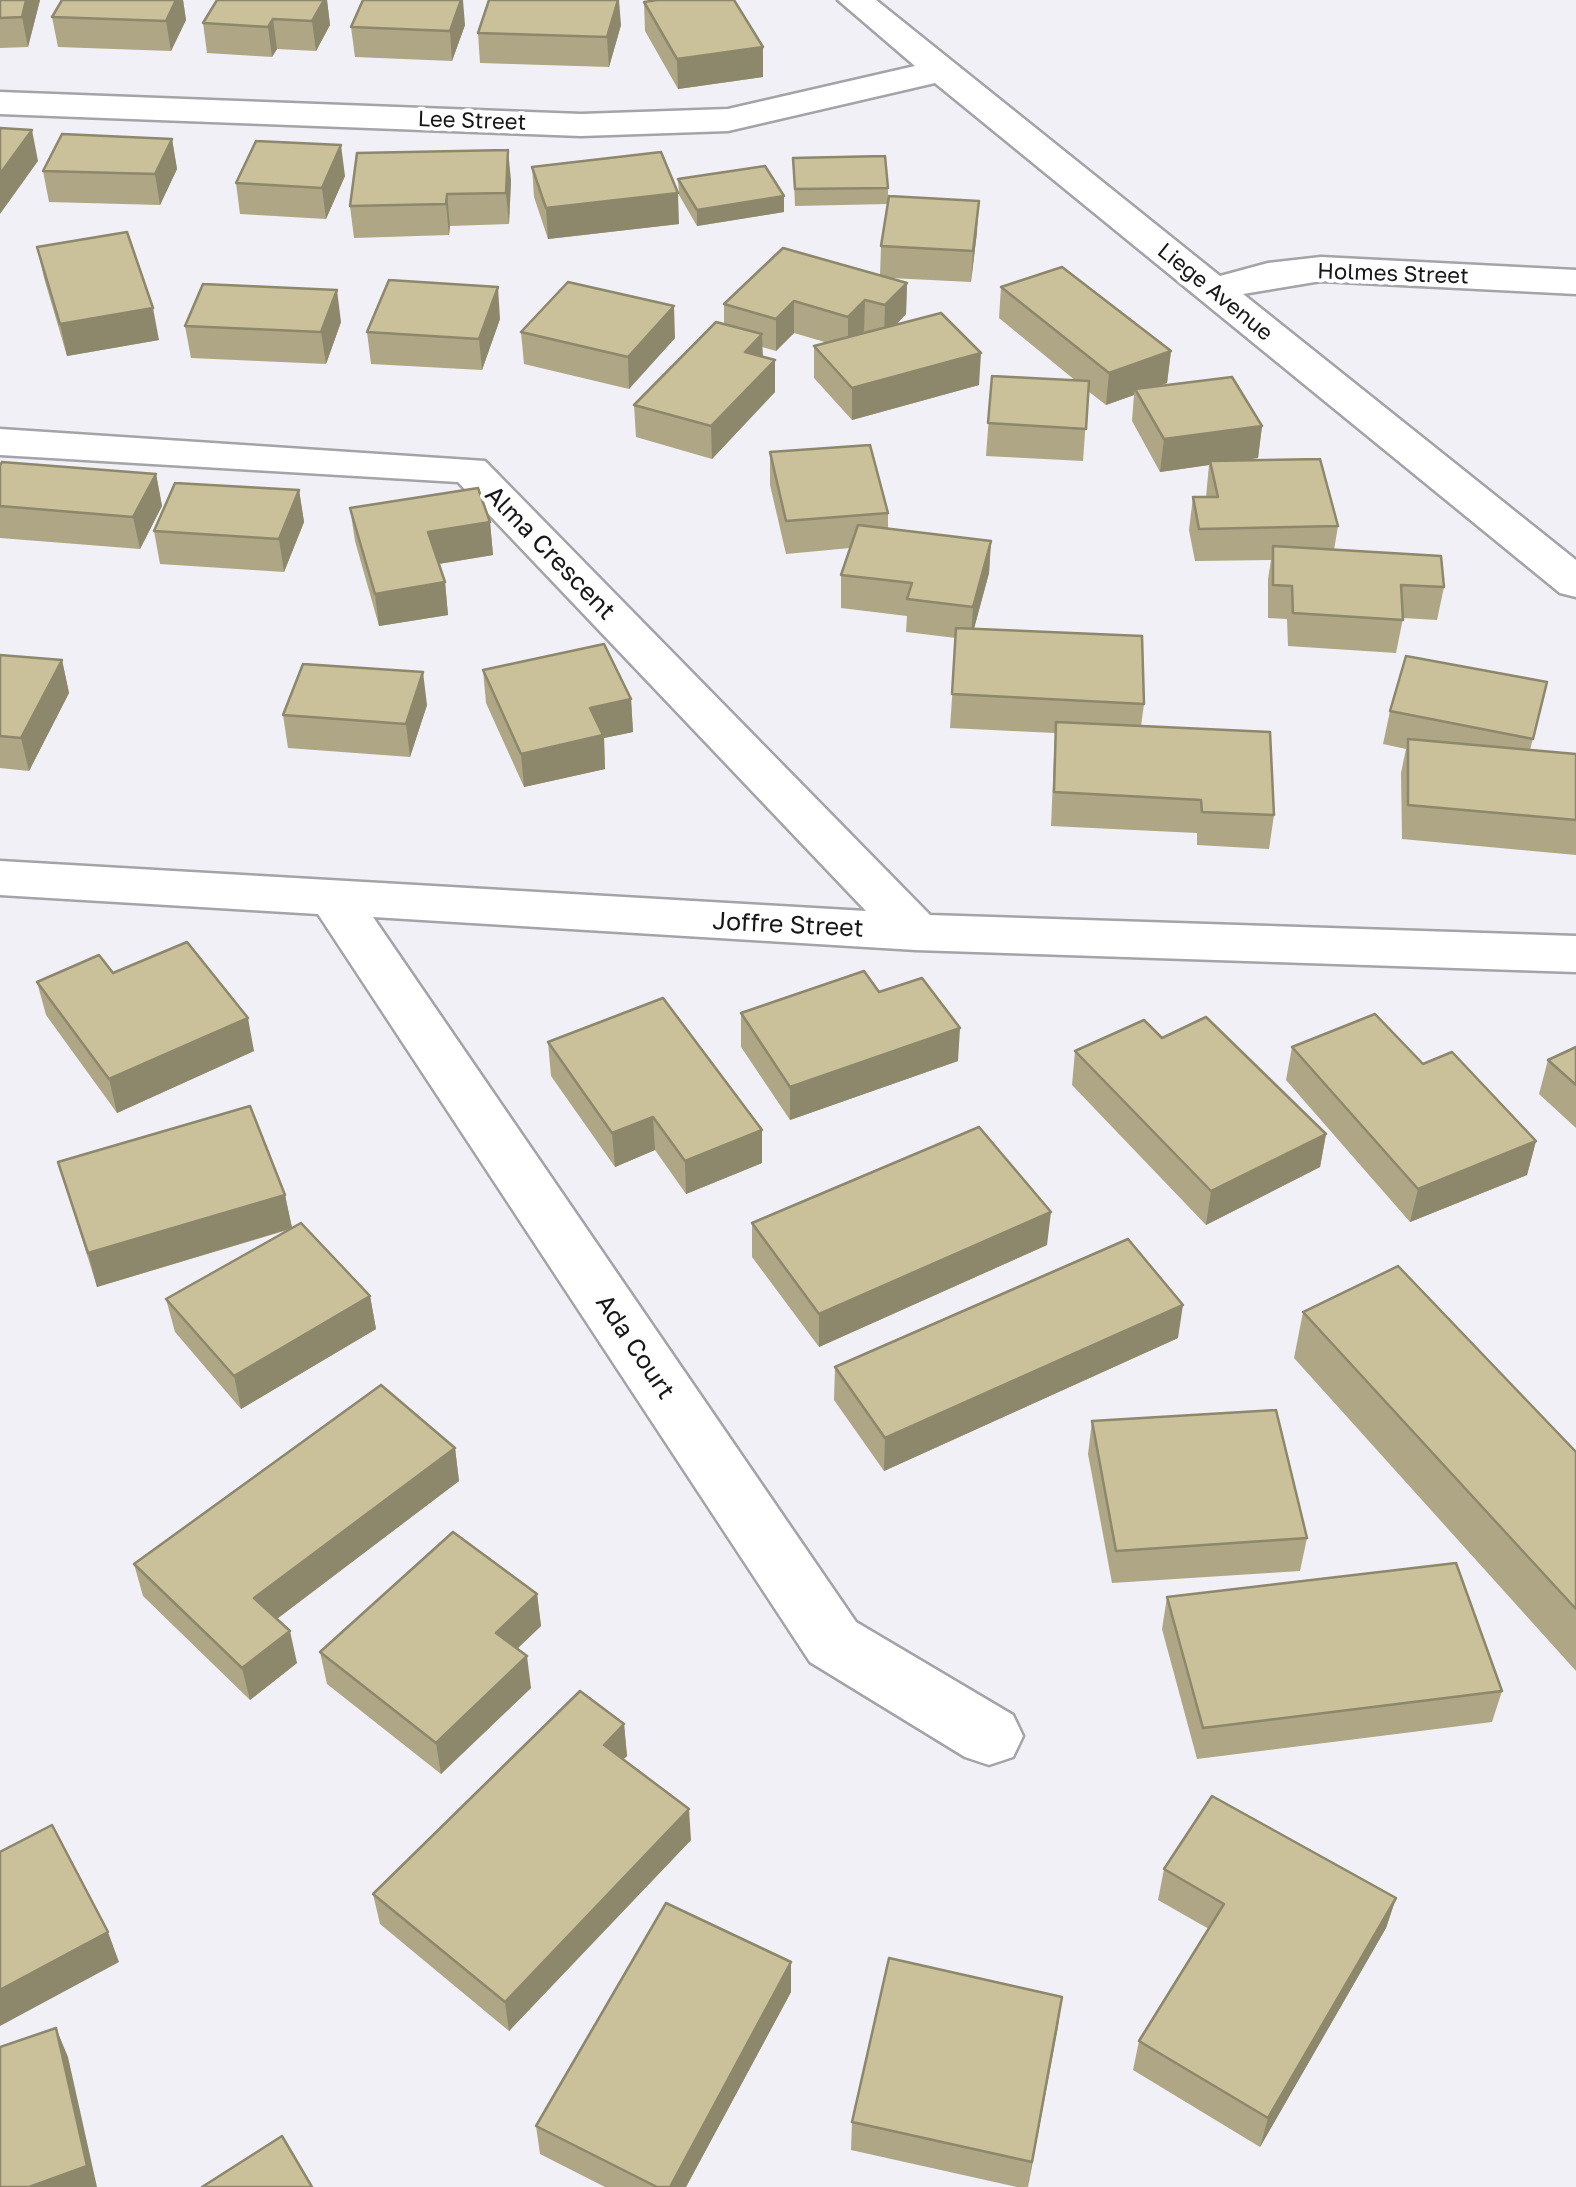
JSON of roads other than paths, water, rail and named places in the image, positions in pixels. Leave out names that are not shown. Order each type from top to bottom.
[{"type":"street","name":"Liege Avenue","points":[[854,0],[1576,583]]},
{"type":"street","name":"Lee Street","points":[[0,103],[581,126],[728,120],[939,71]]},
{"type":"street","name":"Holmes Street","points":[[1212,290],[1268,275],[1321,269],[1576,282]]},
{"type":"street","name":"Alma Crescent","points":[[0,442],[470,470],[916,932]]},
{"type":"street","name":"Joffre Street","points":[[0,878],[916,932],[1576,954]]},
{"type":"street","name":"Ada Court","points":[[335,900],[832,1642],[989,1736]]}]
